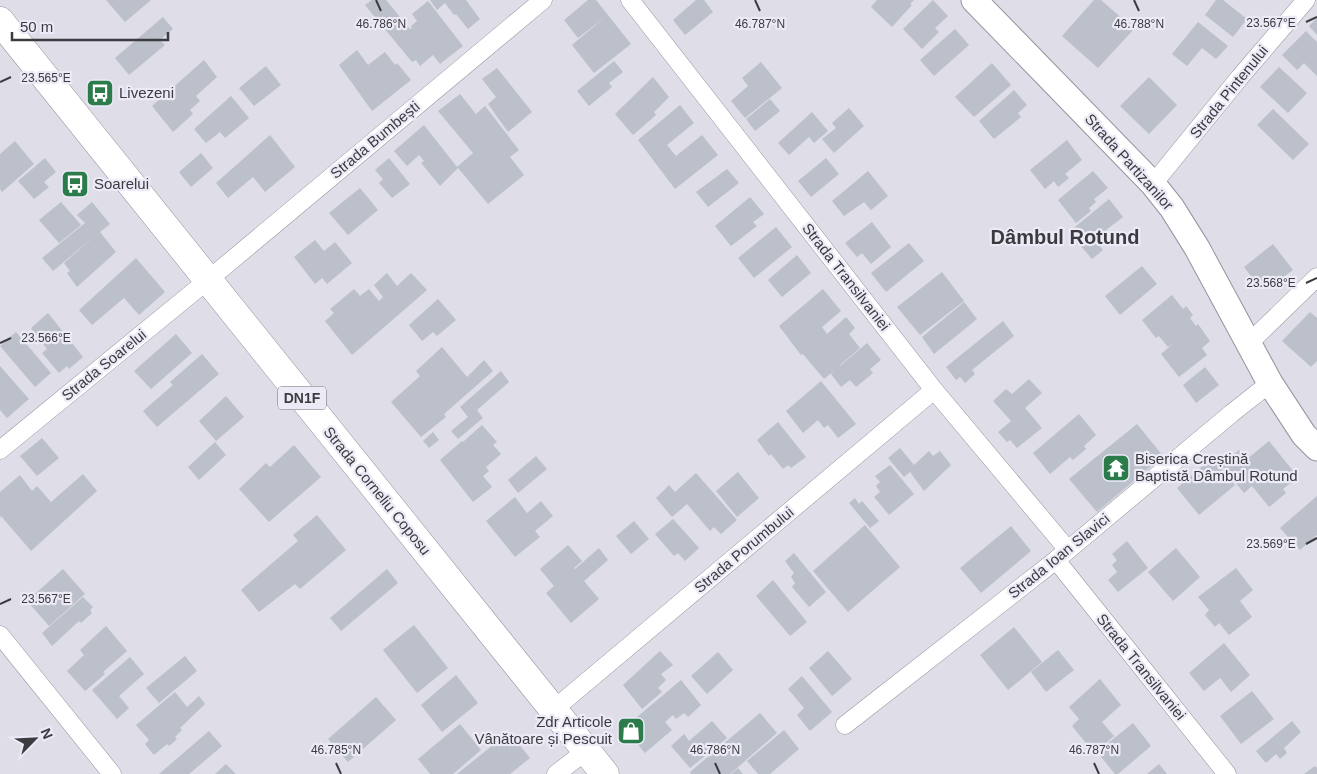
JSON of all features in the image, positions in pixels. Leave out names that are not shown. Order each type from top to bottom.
[{"type":"main road","name":"Strada Corneliu Coposu","points":[[0,21],[605,774]]},
{"type":"street","name":"Strada Bumbești","points":[[208,280],[543,0]]},
{"type":"street","name":"Strada Transilvaniei","points":[[630,0],[1062,555],[1227,774]]},
{"type":"street","name":"Strada Partizanilor","points":[[974,0],[1153,184],[1172,208],[1198,248],[1270,383],[1304,435],[1317,448]]},
{"type":"street","name":"Strada Pintenului","points":[[1153,184],[1240,77],[1306,0]]},
{"type":"street","points":[[1248,344],[1317,277]]},
{"type":"street","name":"Strada Soarelui","points":[[0,450],[208,280]]},
{"type":"street","name":"Strada Ioan Slavici","points":[[844,725],[1062,555],[1270,383]]},
{"type":"street","name":"Strada Porumbului","points":[[553,710],[934,390]]},
{"type":"street","points":[[0,635],[112,774]]},
{"type":"street","points":[[556,774],[586,751]]},
{"type":"building","points":[[106,0],[151,0],[125,22]]},
{"type":"building","points":[[372,0],[386,0],[410,29],[417,21],[412,14],[428,1],[463,46],[440,64],[433,55],[420,66],[416,60],[412,62],[365,5]]},
{"type":"building","points":[[430,0],[466,0],[480,19],[468,29],[445,3],[437,10]]},
{"type":"building","points":[[588,0],[596,0],[631,44],[594,73],[572,45],[605,17],[578,38],[564,20]]},
{"type":"building","points":[[696,0],[704,0],[713,12],[685,35],[673,20]]},
{"type":"building","points":[[877,0],[914,0],[910,4],[912,5],[892,27],[871,7]]},
{"type":"building","points":[[933,0],[948,16],[935,28],[939,32],[922,49],[903,29]]},
{"type":"building","points":[[1094,0],[1101,0],[1134,29],[1098,68],[1062,36]]},
{"type":"building","points":[[1216,0],[1223,0],[1247,19],[1233,37],[1205,15]]},
{"type":"building","points":[[163,17],[173,29],[160,40],[165,45],[129,75],[115,58]]},
{"type":"building","points":[[1317,18],[1317,35],[1309,26]]},
{"type":"building","points":[[1198,22],[1228,46],[1216,59],[1202,48],[1187,66],[1172,54]]},
{"type":"building","points":[[955,29],[969,45],[934,76],[920,60]]},
{"type":"building","points":[[1306,31],[1317,42],[1317,76],[1304,63],[1297,70],[1282,55]]},
{"type":"building","points":[[357,50],[368,65],[385,52],[395,65],[397,63],[411,80],[372,111],[339,65]]},
{"type":"building","points":[[204,60],[217,77],[196,96],[200,101],[190,110],[193,114],[173,132],[152,106]]},
{"type":"building","points":[[614,61],[623,72],[609,83],[612,87],[589,106],[577,91]]},
{"type":"building","points":[[761,62],[782,88],[745,118],[731,101],[748,86],[742,78]]},
{"type":"building","points":[[992,63],[1011,85],[974,117],[955,97]]},
{"type":"building","points":[[266,66],[281,85],[254,106],[239,88]]},
{"type":"building","points":[[1279,67],[1307,93],[1288,113],[1260,87]]},
{"type":"building","points":[[497,68],[532,112],[508,132],[488,104],[496,97],[482,79]]},
{"type":"building","points":[[653,77],[669,97],[654,112],[656,115],[633,135],[615,114]]},
{"type":"building","points":[[1149,77],[1177,105],[1149,134],[1120,106]]},
{"type":"building","points":[[1014,90],[1027,105],[1018,113],[1021,117],[994,139],[979,121]]},
{"type":"building","points":[[460,94],[476,114],[485,106],[519,150],[510,157],[524,175],[488,204],[458,168],[440,186],[421,163],[424,161],[419,155],[407,166],[394,151],[424,125],[457,167],[473,153],[438,111]]},
{"type":"building","points":[[231,96],[249,118],[225,138],[220,132],[206,143],[194,129]]},
{"type":"building","points":[[770,99],[780,111],[755,131],[746,119]]},
{"type":"building","points":[[680,105],[694,123],[667,145],[676,156],[702,135],[718,155],[675,189],[638,140]]},
{"type":"building","points":[[849,108],[864,126],[834,153],[822,139],[836,128],[832,123]]},
{"type":"building","points":[[1273,109],[1309,144],[1293,160],[1257,125]]},
{"type":"building","points":[[812,112],[828,131],[814,143],[809,137],[789,155],[778,143]]},
{"type":"building","points":[[270,135],[295,167],[265,192],[253,177],[228,198],[216,183]]},
{"type":"building","points":[[1067,140],[1082,160],[1065,174],[1069,178],[1058,187],[1054,181],[1045,189],[1030,170]]},
{"type":"building","points":[[15,141],[34,164],[2,192],[0,189],[0,154]]},
{"type":"building","points":[[201,153],[213,168],[191,187],[179,172]]},
{"type":"building","points":[[45,158],[56,172],[44,182],[49,187],[34,199],[18,181]]},
{"type":"building","points":[[389,158],[410,184],[392,198],[379,183],[383,179],[375,170]]},
{"type":"building","points":[[826,158],[839,174],[811,197],[798,181]]},
{"type":"building","points":[[727,169],[739,183],[708,207],[696,192]]},
{"type":"building","points":[[868,171],[888,196],[871,210],[864,202],[844,216],[832,201]]},
{"type":"building","points":[[1093,171],[1108,188],[1094,199],[1096,202],[1089,208],[1091,211],[1076,223],[1058,200]]},
{"type":"building","points":[[360,188],[378,210],[348,235],[329,213]]},
{"type":"building","points":[[750,197],[764,214],[753,222],[757,226],[731,246],[715,226]]},
{"type":"building","points":[[1109,199],[1123,217],[1106,230],[1110,235],[1098,244],[1103,250],[1092,259],[1069,232]]},
{"type":"building","points":[[61,202],[81,225],[59,243],[39,220]]},
{"type":"building","points":[[92,202],[110,224],[100,232],[116,252],[77,287],[67,273],[70,271],[64,263],[97,234],[53,271],[42,258],[85,223],[77,215]]},
{"type":"building","points":[[872,222],[891,247],[871,264],[862,253],[857,257],[845,243]]},
{"type":"building","points":[[776,227],[792,247],[754,278],[738,258]]},
{"type":"building","points":[[315,240],[324,251],[335,242],[352,263],[327,284],[322,278],[315,284],[294,257]]},
{"type":"building","points":[[909,243],[924,261],[886,292],[871,273]]},
{"type":"building","points":[[1273,244],[1293,270],[1279,280],[1275,277],[1271,281],[1268,276],[1257,284],[1244,267]]},
{"type":"building","points":[[797,255],[811,273],[782,297],[768,280]]},
{"type":"building","points":[[136,258],[165,292],[139,315],[124,298],[92,325],[79,310]]},
{"type":"building","points":[[1142,266],[1157,284],[1120,315],[1105,296]]},
{"type":"building","points":[[942,272],[964,301],[920,335],[897,307]]},
{"type":"building","points":[[387,273],[397,286],[411,273],[427,290],[352,355],[325,321],[334,313],[330,309],[354,289],[360,296],[369,289],[379,301],[383,297],[374,285]]},
{"type":"building","points":[[823,289],[841,311],[822,327],[827,334],[846,317],[855,328],[849,334],[860,348],[840,366],[867,343],[881,360],[870,369],[873,373],[856,387],[850,380],[841,387],[831,374],[835,370],[824,379],[803,354],[801,355],[779,326]]},
{"type":"building","points":[[1172,295],[1183,309],[1186,306],[1193,315],[1190,318],[1196,326],[1198,324],[1210,341],[1202,348],[1207,355],[1179,377],[1161,354],[1175,342],[1168,347],[1159,336],[1156,338],[1142,320]]},
{"type":"building","points":[[438,299],[456,320],[437,336],[433,332],[422,341],[409,325]]},
{"type":"building","points":[[964,302],[977,319],[934,354],[922,337]]},
{"type":"building","points":[[1310,312],[1317,318],[1317,361],[1311,367],[1282,341]]},
{"type":"building","points":[[48,313],[83,357],[69,369],[67,366],[59,373],[42,353],[47,349],[31,328]]},
{"type":"building","points":[[1003,321],[1014,336],[972,370],[975,374],[965,383],[960,377],[956,380],[946,367]]},
{"type":"building","points":[[16,332],[51,373],[35,387],[0,346]]},
{"type":"building","points":[[176,334],[192,353],[151,389],[134,371]]},
{"type":"building","points":[[442,347],[467,377],[484,360],[493,371],[444,414],[446,417],[421,437],[391,402],[420,376],[416,371]]},
{"type":"building","points":[[202,354],[219,374],[157,427],[143,411],[173,385],[170,382]]},
{"type":"building","points":[[0,366],[29,399],[7,418],[0,410]]},
{"type":"building","points":[[1205,367],[1219,385],[1196,403],[1183,385]]},
{"type":"building","points":[[501,371],[509,382],[477,410],[483,418],[458,439],[451,431],[468,417],[460,407]]},
{"type":"building","points":[[1029,379],[1042,393],[1025,408],[1042,428],[1017,448],[1010,440],[1007,442],[998,432],[1011,421],[993,401],[1006,389],[1012,394]]},
{"type":"building","points":[[821,381],[856,424],[838,438],[828,425],[824,428],[818,420],[803,433],[786,411]]},
{"type":"building","points":[[226,396],[244,417],[216,441],[199,421]]},
{"type":"building","points":[[1079,414],[1096,435],[1084,446],[1086,449],[1073,460],[1070,457],[1050,474],[1033,453]]},
{"type":"building","points":[[778,422],[806,457],[791,468],[788,465],[783,469],[771,454],[769,456],[757,440]]},
{"type":"building","name":"Biserica Creștină Baptistă Dâmbul Rotund","points":[[1137,424],[1163,456],[1097,512],[1069,479]]},
{"type":"building","points":[[482,425],[497,442],[493,445],[501,454],[486,467],[489,471],[483,476],[492,487],[473,502],[440,460]]},
{"type":"building","points":[[433,432],[439,440],[429,448],[423,441]]},
{"type":"building","points":[[42,438],[59,458],[37,476],[20,456]]},
{"type":"building","points":[[1269,441],[1298,477],[1283,489],[1286,493],[1269,507],[1252,486],[1244,493],[1221,465],[1239,450],[1247,459]]},
{"type":"building","points":[[215,442],[226,455],[199,480],[188,467]]},
{"type":"building","points":[[294,445],[321,477],[269,522],[239,489],[266,463],[270,467]]},
{"type":"building","points":[[900,448],[914,465],[929,451],[933,456],[940,451],[951,465],[924,491],[910,472],[904,477],[888,458]]},
{"type":"building","points":[[536,456],[547,469],[518,493],[508,480]]},
{"type":"building","points":[[1212,458],[1235,485],[1199,515],[1177,488]]},
{"type":"building","points":[[890,465],[914,494],[889,515],[874,497],[880,492],[876,486],[880,482],[875,476]]},
{"type":"building","points":[[738,472],[759,498],[737,517],[716,491]]},
{"type":"building","points":[[696,473],[737,520],[721,534],[714,527],[710,531],[687,504],[672,517],[656,498],[669,485],[675,492]]},
{"type":"building","points":[[83,474],[97,491],[31,551],[1,516],[0,518],[0,492],[20,475],[32,491],[37,486],[51,502]]},
{"type":"building","points":[[1317,496],[1317,535],[1300,550],[1280,528]]},
{"type":"building","points":[[515,497],[527,513],[541,501],[553,516],[535,531],[540,537],[515,557],[486,521]]},
{"type":"building","points":[[855,498],[859,504],[862,501],[879,521],[870,528],[849,503]]},
{"type":"building","points":[[317,515],[346,550],[300,589],[295,584],[259,612],[241,590],[298,541],[293,535]]},
{"type":"building","points":[[673,519],[699,548],[685,561],[678,553],[674,556],[655,534]]},
{"type":"building","points":[[634,521],[649,539],[631,554],[616,536]]},
{"type":"building","points":[[865,525],[900,567],[848,612],[813,571]]},
{"type":"building","points":[[1011,526],[1031,551],[981,593],[960,568]]},
{"type":"building","points":[[1127,541],[1148,568],[1118,592],[1108,580],[1117,572],[1112,565],[1117,560],[1112,554]]},
{"type":"building","points":[[568,545],[582,561],[575,569],[599,548],[608,560],[584,581],[599,599],[571,623],[546,593],[554,586],[540,569]]},
{"type":"building","points":[[1176,548],[1200,577],[1173,601],[1148,572]]},
{"type":"building","points":[[794,553],[826,592],[809,607],[792,587],[795,583],[791,577],[794,573],[785,561]]},
{"type":"building","points":[[1236,568],[1253,590],[1240,601],[1252,617],[1229,635],[1219,623],[1215,627],[1205,615],[1209,610],[1198,597]]},
{"type":"building","points":[[63,569],[85,594],[49,626],[27,601]]},
{"type":"building","points":[[387,569],[398,583],[341,631],[330,618]]},
{"type":"building","points":[[773,580],[807,622],[790,636],[756,596]]},
{"type":"building","points":[[83,597],[93,607],[90,610],[92,613],[81,623],[79,621],[52,646],[42,633]]},
{"type":"building","points":[[414,625],[448,668],[417,693],[383,650]]},
{"type":"building","points":[[106,626],[127,651],[85,691],[67,671],[84,655],[80,650]]},
{"type":"building","points":[[1014,627],[1042,662],[1008,690],[980,655]]},
{"type":"building","points":[[1224,643],[1250,675],[1231,692],[1220,678],[1204,691],[1189,673]]},
{"type":"building","points":[[1058,650],[1074,670],[1046,692],[1031,672]]},
{"type":"building","points":[[660,651],[673,665],[661,674],[666,680],[658,688],[662,692],[642,709],[623,685]]},
{"type":"building","points":[[828,651],[852,679],[832,696],[809,668]]},
{"type":"building","points":[[718,652],[733,670],[707,694],[691,676]]},
{"type":"building","points":[[185,656],[197,671],[159,703],[146,688]]},
{"type":"building","points":[[130,657],[144,674],[119,696],[129,708],[117,719],[92,690]]},
{"type":"building","points":[[456,675],[478,703],[442,732],[421,705]]},
{"type":"building","points":[[802,676],[832,712],[810,731],[797,715],[804,708],[788,689]]},
{"type":"building","points":[[1100,679],[1121,705],[1102,722],[1114,736],[1094,753],[1072,726],[1079,719],[1069,707]]},
{"type":"building","points":[[681,680],[701,705],[688,717],[684,713],[676,719],[673,715],[665,722],[672,730],[645,753],[624,728]]},
{"type":"building","points":[[1252,691],[1274,719],[1241,744],[1220,716]]},
{"type":"building","points":[[175,692],[187,707],[199,696],[205,704],[180,728],[182,730],[175,737],[177,739],[169,746],[167,744],[154,755],[145,744],[149,740],[136,725]]},
{"type":"building","points":[[376,697],[396,720],[348,762],[328,739]]},
{"type":"building","points":[[760,713],[777,733],[730,774],[691,774],[690,772]]},
{"type":"building","points":[[712,721],[727,738],[690,768],[671,746],[684,734],[689,741]]},
{"type":"building","points":[[1292,721],[1301,732],[1284,748],[1287,753],[1280,759],[1276,754],[1266,763],[1256,751]]},
{"type":"building","points":[[1133,723],[1151,746],[1118,774],[1115,774],[1097,752]]},
{"type":"building","points":[[460,724],[481,750],[453,774],[430,774],[418,759]]},
{"type":"building","points":[[784,730],[799,749],[770,774],[758,774],[747,761]]},
{"type":"building","points":[[209,731],[222,746],[189,774],[159,774]]},
{"type":"building","points":[[509,732],[530,758],[510,774],[457,774]]},
{"type":"building","points":[[226,764],[236,774],[215,774]]},
{"type":"building","points":[[1159,764],[1167,774],[1147,774]]},
{"type":"building","points":[[1315,766],[1317,774],[1304,774]]},
{"type":"building","points":[[738,768],[743,774],[731,774]]},
{"type":"place","name":"Livezeni","points":[[100,93]]},
{"type":"place","name":"Soarelui","points":[[75,184]]},
{"type":"place","name":"Biserica Creștină Baptistă Dâmbul Rotund","points":[[1116,468]]},
{"type":"place","name":"Zdr Articole Vânătoare și Pescuit","points":[[631,731]]},
{"type":"district","name":"Dâmbul Rotund","points":[[1065,237]]}]
